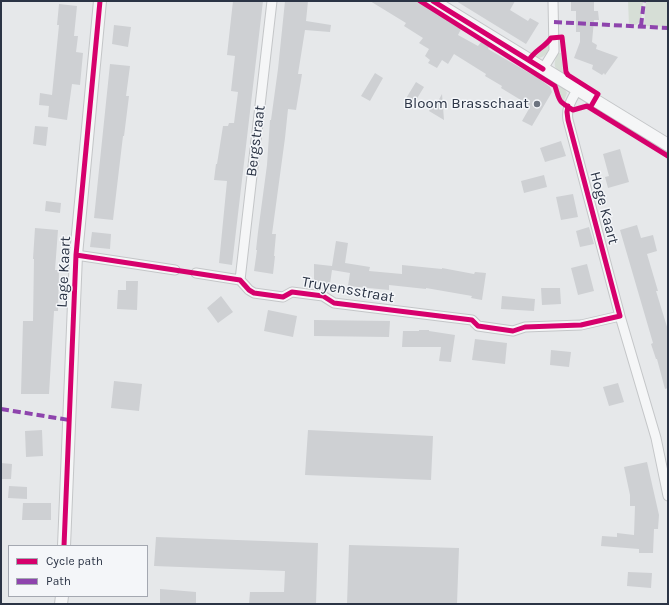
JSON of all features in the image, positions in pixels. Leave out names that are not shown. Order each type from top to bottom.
[{"type":"street","name":"Lage Kaart","points":[[64,545],[76,255],[100,1]]},
{"type":"street","name":"Bergstraat","points":[[240,280],[272,1]]},
{"type":"street","points":[[433,1],[668,145]]},
{"type":"street","points":[[543,69],[554,51],[554,1]]},
{"type":"street","name":"Hoge Kaart","points":[[577,90],[568,106],[567,112],[620,316],[656,438],[668,496]]},
{"type":"street","points":[[76,255],[175,270]]},
{"type":"street","points":[[196,273],[240,280]]},
{"type":"street","name":"Truyensstraat","points":[[240,280],[249,290],[254,293],[283,297],[292,292],[323,296],[334,302],[472,320],[478,326],[513,330],[525,327],[581,325],[620,316]]},
{"type":"shaded area","points":[[628,1],[643,1],[641,21],[636,25],[629,25]]},
{"type":"shaded area","points":[[646,1],[668,1],[668,27],[644,25]]},
{"type":"shaded area","points":[[549,43],[546,54],[538,58],[535,57]]},
{"type":"shaded area","points":[[558,53],[561,53],[562,74],[555,67]]},
{"type":"shaded area","points":[[557,83],[564,88],[567,93],[564,101],[559,96]]},
{"type":"building","points":[[233,1],[263,1],[232,265],[219,263],[227,181],[214,180],[223,126],[228,126],[229,123],[234,123],[238,92],[231,91],[235,56],[227,55]]},
{"type":"building","points":[[285,1],[308,1],[306,21],[331,25],[330,32],[305,30],[298,74],[302,74],[296,110],[288,109],[272,234],[276,234],[273,274],[254,271],[267,165],[270,120],[278,69]]},
{"type":"building","points":[[370,1],[417,1],[461,29],[458,35],[478,46],[481,42],[489,47],[488,49],[538,78],[550,87],[552,92],[532,126],[522,121],[530,107],[529,105],[501,88],[502,86],[485,76],[486,74],[454,54],[448,64],[442,60],[437,68],[428,63],[430,60],[425,56],[429,49],[419,43],[423,38],[404,26],[406,23]]},
{"type":"building","points":[[456,1],[515,1],[510,10],[528,21],[530,18],[539,23],[526,44]]},
{"type":"building","points":[[571,1],[594,1],[594,11],[598,11],[599,20],[594,20],[592,42],[597,45],[596,49],[618,57],[605,75],[604,73],[602,75],[592,69],[593,65],[574,58],[580,42],[580,32],[576,32],[576,11],[571,11]]},
{"type":"building","points":[[59,4],[77,6],[74,36],[78,36],[76,52],[83,53],[80,85],[72,84],[67,120],[48,117],[49,106],[39,105],[40,93],[52,95],[59,25],[57,25]]},
{"type":"building","points":[[114,25],[131,27],[128,47],[112,44]]},
{"type":"building","points":[[110,64],[130,66],[126,96],[129,96],[113,220],[94,218]]},
{"type":"building","points":[[375,73],[383,78],[370,101],[361,96]]},
{"type":"building","points":[[416,82],[424,87],[413,105],[405,100]]},
{"type":"building","points":[[442,94],[444,120],[429,111],[433,104],[436,105]]},
{"type":"building","points":[[35,126],[48,127],[46,146],[33,144]]},
{"type":"building","points":[[561,141],[566,156],[545,162],[540,148]]},
{"type":"building","points":[[620,149],[629,182],[608,188],[605,177],[609,176],[603,154]]},
{"type":"building","points":[[544,175],[547,187],[524,193],[521,181]]},
{"type":"building","points":[[573,194],[578,217],[561,220],[556,197]]},
{"type":"building","points":[[46,201],[61,203],[60,213],[45,211]]},
{"type":"building","points":[[637,225],[641,238],[653,235],[657,251],[647,254],[668,330],[668,388],[665,389],[657,359],[651,344],[653,343],[620,230]]},
{"type":"building","points":[[589,227],[594,244],[580,247],[576,231]]},
{"type":"building","points":[[35,228],[58,230],[55,270],[59,270],[58,311],[54,311],[49,394],[21,394],[23,321],[33,321],[33,259]]},
{"type":"building","points":[[92,232],[111,234],[110,249],[90,247]]},
{"type":"building","points":[[336,241],[348,243],[345,263],[370,267],[369,271],[402,274],[402,265],[442,268],[474,274],[475,272],[486,273],[482,300],[471,298],[472,296],[426,288],[389,285],[389,290],[348,286],[350,273],[332,270],[330,284],[314,282],[314,264],[332,266]]},
{"type":"building","points":[[587,264],[594,291],[578,295],[571,268]]},
{"type":"building","points":[[126,281],[138,281],[137,310],[117,309],[118,290],[126,290]]},
{"type":"building","points":[[541,288],[560,288],[561,304],[542,305]]},
{"type":"building","points":[[221,296],[233,312],[218,323],[207,308]]},
{"type":"building","points":[[502,296],[535,299],[534,311],[501,309]]},
{"type":"building","points":[[268,310],[297,316],[293,337],[264,331]]},
{"type":"building","points":[[314,320],[390,321],[389,337],[314,336]]},
{"type":"building","points":[[429,330],[455,335],[451,362],[439,361],[441,347],[402,347],[403,331]]},
{"type":"building","points":[[475,339],[507,343],[505,364],[472,360]]},
{"type":"building","points":[[551,350],[571,352],[569,367],[550,365]]},
{"type":"building","points":[[114,381],[142,384],[139,411],[111,408]]},
{"type":"building","points":[[618,383],[624,402],[609,406],[603,387]]},
{"type":"building","points":[[42,430],[43,456],[26,457],[25,431]]},
{"type":"building","points":[[308,430],[433,436],[431,480],[305,475]]},
{"type":"building","points":[[647,462],[659,515],[658,529],[654,529],[653,553],[639,553],[639,549],[601,546],[602,536],[617,537],[617,533],[634,535],[635,506],[630,506],[630,495],[624,467]]},
{"type":"building","points":[[1,463],[12,464],[11,479],[1,479]]},
{"type":"building","points":[[9,486],[27,487],[27,499],[8,498]]},
{"type":"building","points":[[23,503],[51,503],[51,520],[22,520]]},
{"type":"building","points":[[156,537],[318,543],[316,604],[249,604],[250,592],[284,592],[285,571],[154,566]]},
{"type":"building","points":[[349,545],[459,548],[457,604],[347,604]]},
{"type":"building","points":[[628,572],[652,573],[651,588],[627,586]]},
{"type":"building","points":[[160,589],[196,592],[196,604],[160,604]]},
{"type":"marked path","points":[[641,26],[644,1]]},
{"type":"marked path","points":[[554,22],[668,28]]},
{"type":"marked path","points":[[1,409],[69,420]]},
{"type":"cycle path","points":[[64,545],[76,255],[100,1]]},
{"type":"cycle path","points":[[420,1],[555,86],[560,101],[568,107],[573,110],[587,106],[668,156]]},
{"type":"cycle path","points":[[433,1],[543,69]]},
{"type":"cycle path","points":[[529,60],[551,38],[562,37],[566,72],[568,75],[598,94],[590,108]]},
{"type":"cycle path","points":[[76,255],[240,280],[249,290],[254,293],[283,297],[292,292],[323,296],[334,303],[472,320],[478,326],[513,331],[525,327],[581,325],[620,316],[568,120],[568,106]]},
{"type":"place","name":"Bloom Brasschaat","points":[[537,104]]}]
